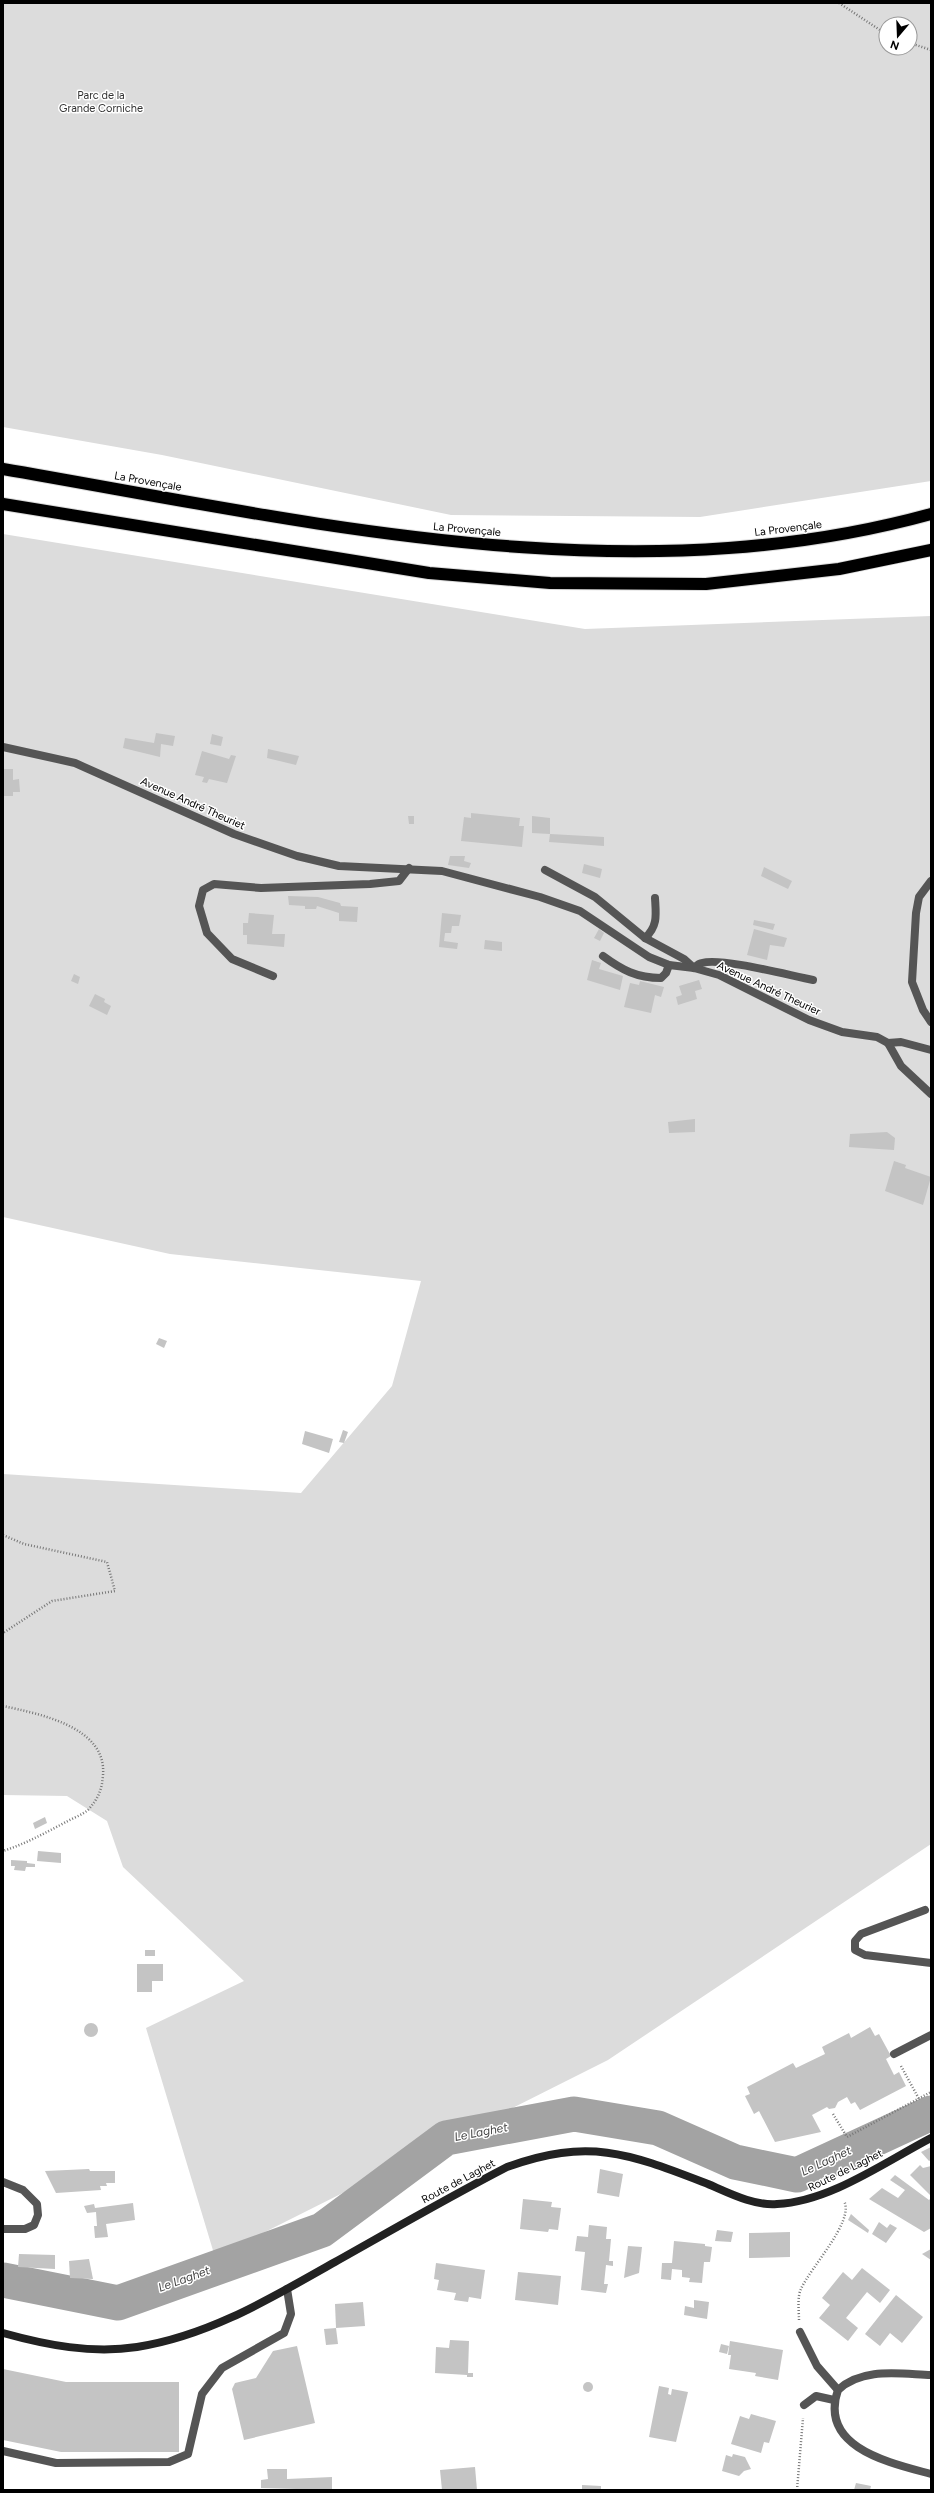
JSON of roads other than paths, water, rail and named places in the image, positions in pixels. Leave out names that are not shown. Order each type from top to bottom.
[{"type":"highway","name":"La Provençale","points":[[3,469],[371,530],[456,542],[561,549],[647,551],[738,547],[832,536],[931,514]]},
{"type":"highway","points":[[3,504],[429,573],[550,583],[706,584],[839,568],[931,550]]},
{"type":"main road","name":"Route de Laghet","points":[[3,2333],[75,2348],[135,2348],[193,2334],[240,2314],[507,2167],[546,2155],[597,2151],[645,2159],[732,2194],[753,2201],[775,2204],[812,2199],[931,2138]]},
{"type":"street","name":"Avenue André Theuriet","points":[[3,747],[75,763],[234,834],[297,856],[339,866],[376,869]]},
{"type":"street","name":"Avenue André Theurier","points":[[376,869],[409,868],[442,871],[540,896],[580,911],[649,957],[669,965],[694,968],[719,975],[809,1020],[842,1032],[877,1037],[888,1043],[901,1042],[931,1050]]},
{"type":"street","points":[[273,976],[232,959],[207,933],[199,906],[203,890],[214,884],[261,888],[370,884],[399,881],[409,868]]},
{"type":"street","points":[[545,870],[595,897],[645,938],[684,959],[694,968],[701,963],[714,963],[754,968],[813,980]]},
{"type":"street","points":[[931,880],[918,897],[912,982],[923,1010],[931,1022]]},
{"type":"street","points":[[645,938],[652,932],[657,919],[655,898]]},
{"type":"street","points":[[603,956],[624,971],[645,978],[660,978],[666,973],[669,965]]},
{"type":"street","points":[[888,1043],[901,1066],[931,1094]]},
{"type":"street","points":[[925,1910],[861,1934],[855,1941],[855,1950],[865,1955],[931,1963]]},
{"type":"street","points":[[894,2054],[931,2035]]},
{"type":"street","points":[[3,2182],[23,2190],[37,2204],[38,2215],[34,2225],[25,2229],[3,2230]]},
{"type":"street","points":[[3,2451],[56,2463],[169,2462],[188,2454],[202,2394],[222,2368],[284,2332],[291,2314],[287,2289]]},
{"type":"street","points":[[800,2332],[817,2366],[838,2390]]},
{"type":"street","points":[[931,2375],[891,2374],[856,2377],[838,2390],[834,2400],[833,2410],[842,2431],[862,2451],[878,2458],[931,2474]]},
{"type":"street","points":[[804,2405],[816,2396],[834,2400]]},
{"type":"waterway","name":"Le Laghet","points":[[3,2280],[118,2303],[322,2230],[446,2138],[574,2114],[658,2128],[735,2162],[797,2175],[931,2113]]},
{"type":"park label","name":"Parc de la Grande Corniche","points":[[101,101]]}]
